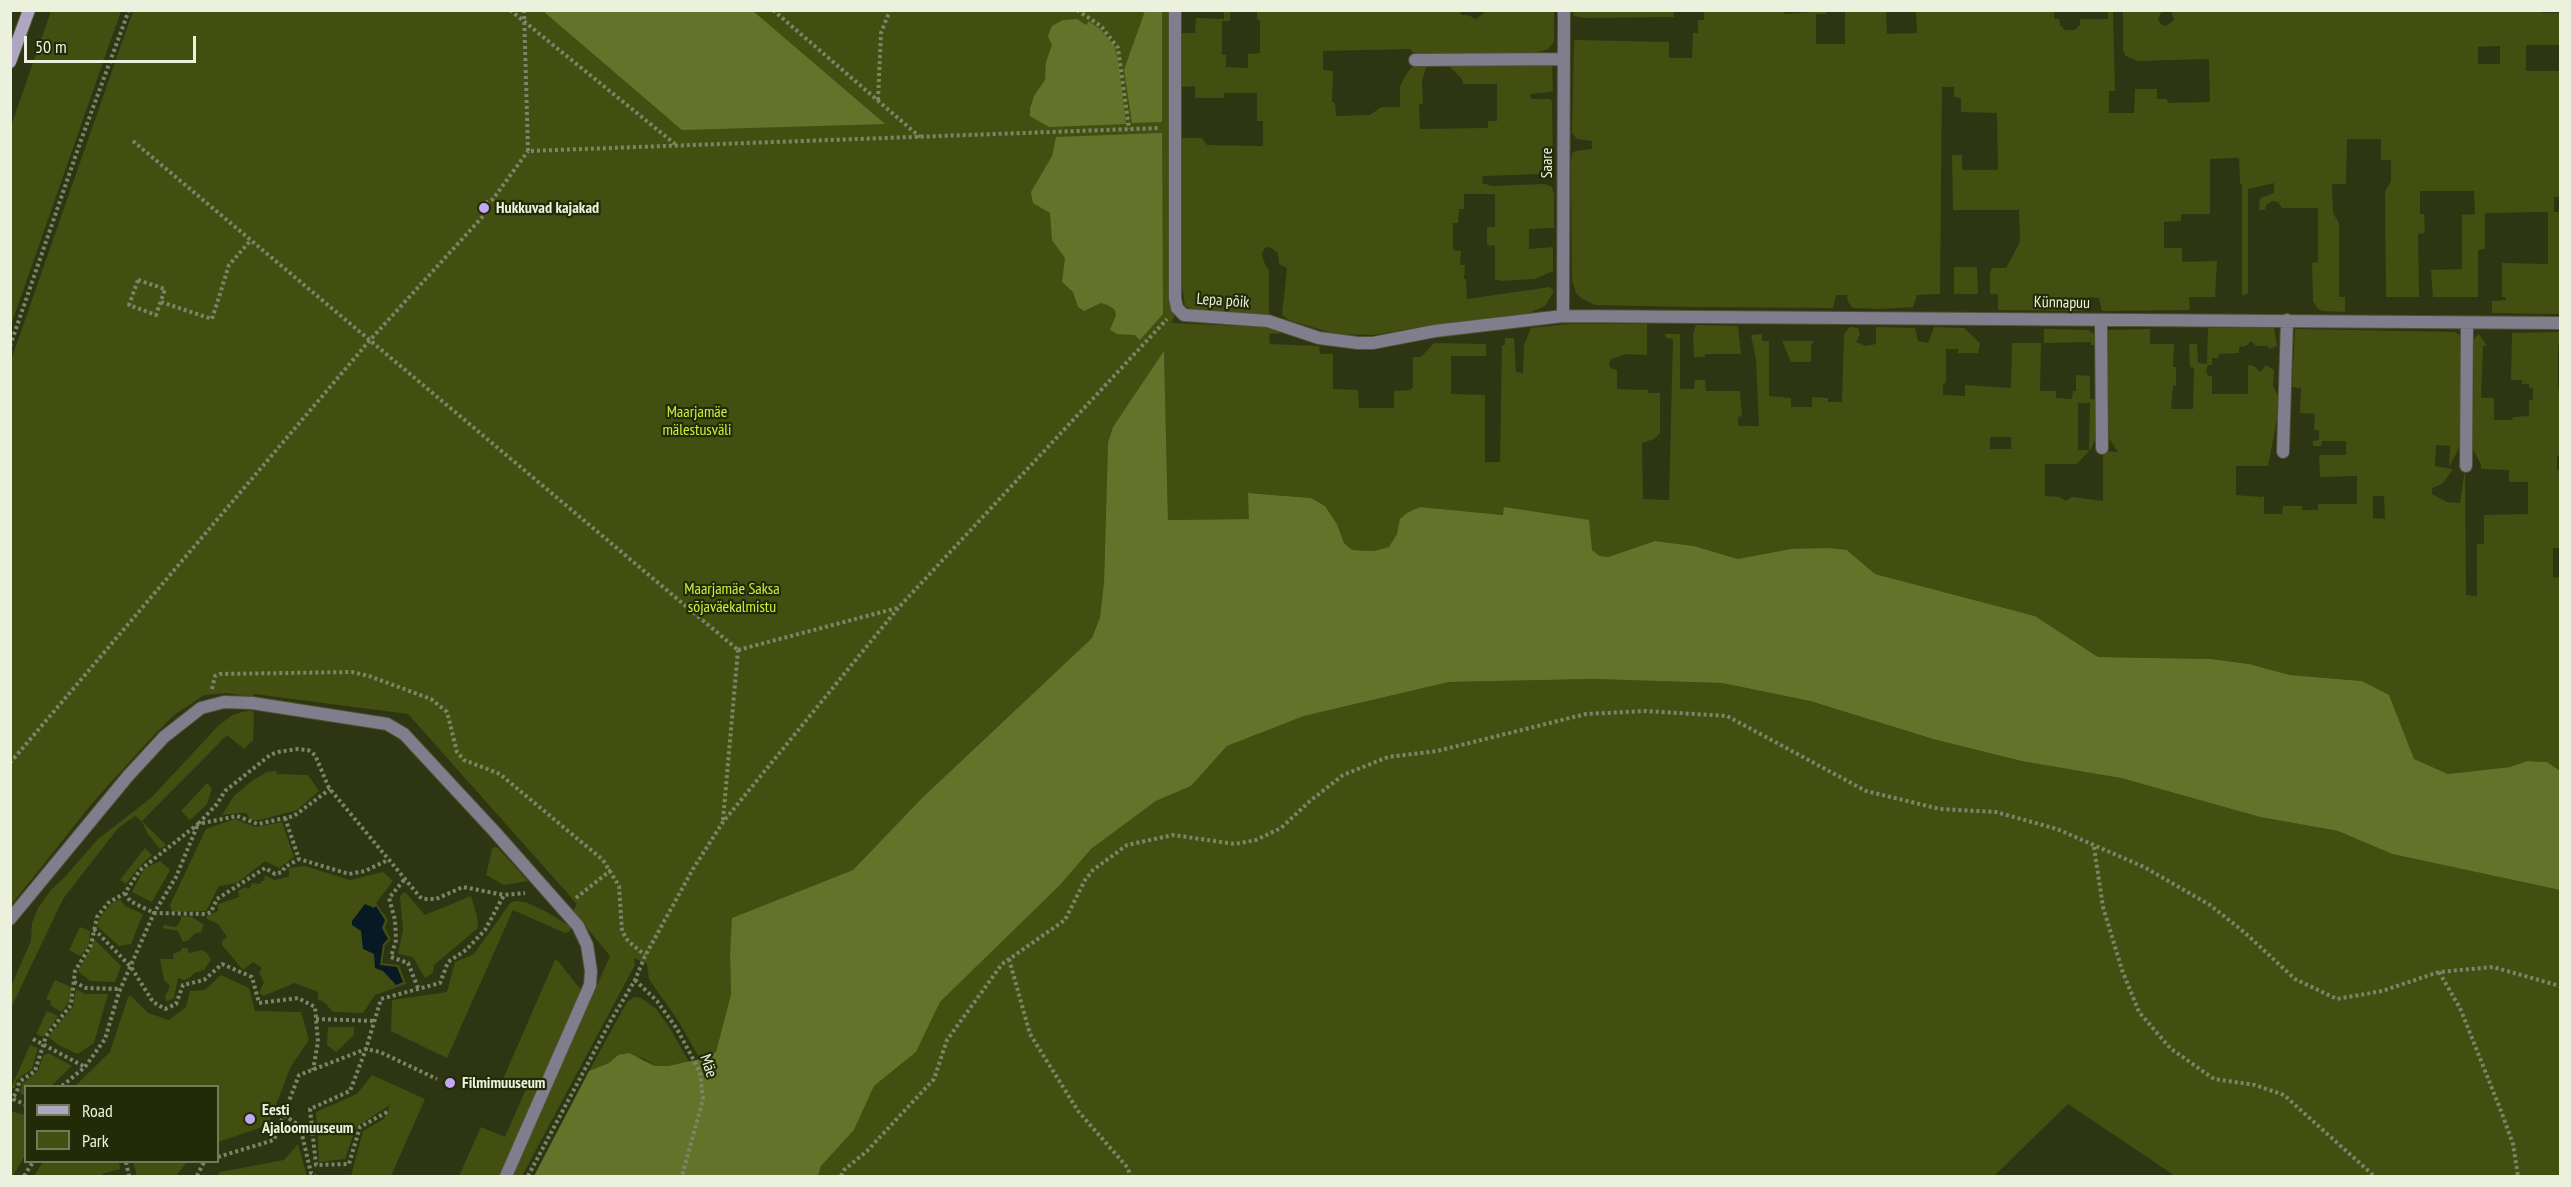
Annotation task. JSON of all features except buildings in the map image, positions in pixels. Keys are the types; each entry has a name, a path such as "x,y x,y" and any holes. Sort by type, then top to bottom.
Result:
{"main road":[{"path":"10,62 29,10"}],"street":[{"name":"Lepa põik","path":"1175,10 1177,308 1180,312 1190,316 1268,321 1319,338 1358,343 1563,316"},
{"name":"Saare","path":"1563,316 1564,10"},
{"path":"1415,60 1564,59"},
{"name":"Künnapuu","path":"1563,316 2560,323"},
{"path":"2101,320 2102,448"},
{"path":"2283,452 2287,320"},
{"path":"2466,466 2467,323"},
{"path":"10,919 95,814 164,737 201,708 224,702 252,703 375,720 398,729 563,908 578,926 587,945 591,971 590,985 506,1176"}],"path":[{"path":"10,346 129,10"},
{"path":"510,10 676,145"},
{"path":"10,764 370,340 485,214 484,204 493,199 528,152 524,10"},
{"path":"773,10 920,137"},
{"path":"878,101 880,40 890,10"},
{"path":"1077,10 1101,26 1118,48 1129,129"},
{"path":"528,152 1175,128"},
{"path":"133,141 738,650"},
{"path":"161,302 212,319 229,265 251,240"},
{"path":"138,280 165,289 161,302 156,315 129,305 138,280"},
{"path":"528,1176 610,1022 635,980 645,956 693,869 723,822 898,607 1177,308"},
{"path":"738,650 898,607"},
{"path":"723,822 738,650"},
{"path":"841,1176 844,1170 867,1151 934,1079 947,1040 1002,964 1058,927 1065,920 1085,880 1093,870 1127,845 1173,835 1235,844 1256,840 1281,828 1343,775 1388,757 1447,749 1587,714 1645,711 1727,716 1866,791 1940,809 1996,812 2057,829 2144,867 2210,905 2244,932 2295,979 2337,999 2382,991 2439,972 2493,967 2560,986"},
{"path":"11,1099 19,1082 35,1071 46,1036 70,1005 75,971 90,945 97,917 108,903 125,893 140,870 198,824 217,804 225,791 270,755 297,749 308,750 315,755 330,789 404,880 424,899 436,899 463,887 504,895 550,894"},
{"path":"198,824 237,816 258,824 294,816 330,789"},
{"path":"285,818 300,859"},
{"path":"63,1085 85,1067 105,1039 121,989 154,913 176,877 198,824"},
{"path":"2094,847 2103,907 2122,970 2139,1012 2170,1048 2214,1079 2255,1085 2284,1095 2374,1176"},
{"path":"125,893 130,901 154,913 206,914 211,912 217,899 265,868 275,874 282,872 285,867 300,859 349,874 365,871 388,860"},
{"path":"563,908 611,870"},
{"path":"404,880 389,898 395,920 396,940 391,957 408,963 418,988"},
{"path":"387,1112 360,1127 349,1164 316,1165 310,1109 350,1091 381,999 440,982 448,962 466,950 485,930 504,895"},
{"path":"93,928 131,967 153,1002 165,1009 176,1004 183,985 204,980 222,964 252,977 259,1003 298,998 315,1007 318,1042 313,1070"},
{"path":"1009,960 1030,1034 1078,1111 1127,1167 1131,1176"},
{"path":"2439,972 2460,1008 2501,1111 2513,1144 2518,1176"},
{"name":"Mäe","path":"635,980 657,1001 677,1029 700,1072 703,1099 682,1176"},
{"path":"74,982 86,988 121,989"},
{"path":"316,1019 375,1021"},
{"path":"33,1039 85,1067"},
{"path":"219,1157 274,1140 300,1075 366,1049 380,1052 437,1079"},
{"path":"284,1116 300,1126 311,1173 315,1176"},
{"path":"24,1176 32,1163"}],"green space":[{"path":"1461,10 1461,15 1468,15 1476,19 1486,11 1554,11 1554,42 1548,49 1536,53 1426,54 1412,52 1411,49 1323,51 1323,70 1333,71 1332,102 1335,103 1336,116 1370,115 1381,107 1400,107 1400,86 1407,73 1412,67 1426,67 1422,81 1423,104 1419,104 1420,129 1488,128 1488,121 1497,121 1497,84 1463,84 1462,79 1450,67 1451,64 1552,66 1553,90 1530,94 1531,99 1551,99 1552,102 1553,171 1543,174 1483,176 1482,183 1492,186 1545,184 1552,187 1554,228 1529,229 1529,249 1553,247 1553,271 1535,279 1501,281 1495,279 1495,246 1487,245 1487,227 1495,227 1495,194 1464,194 1464,209 1459,209 1458,223 1453,223 1453,250 1461,251 1460,265 1465,265 1464,279 1466,279 1467,299 1550,287 1554,291 1545,306 1529,313 1438,324 1373,335 1335,334 1289,320 1282,315 1287,268 1279,264 1278,253 1270,247 1265,248 1262,253 1269,271 1269,314 1194,310 1185,306 1181,280 1182,138 1202,138 1207,145 1263,146 1263,121 1257,121 1257,93 1224,93 1224,98 1195,98 1195,86 1182,87 1182,33 1195,33 1196,18 1224,19 1224,11 1230,11 1230,21 1222,21 1222,55 1226,55 1226,67 1248,68 1248,54 1260,53 1260,21 1257,20 1257,11"},
{"path":"2171,10 2542,10 2542,13 2560,13 2560,45 2526,45 2526,71 2560,71 2560,197 2554,197 2554,212 2560,212 2560,314 2492,313 2492,301 2506,300 2506,297 2502,297 2502,263 2548,264 2548,212 2485,213 2485,249 2478,250 2478,297 2433,297 2431,270 2462,269 2462,215 2475,214 2474,191 2420,191 2420,214 2424,214 2425,233 2418,234 2419,297 2386,297 2385,192 2391,181 2391,160 2381,160 2381,139 2347,139 2346,184 2332,184 2333,213 2339,223 2339,297 2345,297 2345,312 2323,311 2318,309 2313,301 2312,263 2318,262 2318,208 2282,208 2278,202 2273,201 2266,205 2265,210 2259,210 2260,198 2274,193 2274,183 2248,189 2248,293 2242,296 2242,184 2240,184 2239,158 2210,159 2210,214 2181,214 2181,221 2164,222 2164,248 2182,248 2182,262 2217,261 2215,297 2189,297 2190,309 2187,310 2102,311 2099,298 2089,297 2089,304 2083,311 1998,310 1998,294 1990,294 1990,273 1992,268 2006,268 2020,242 2019,210 1953,210 1952,155 1962,155 1962,170 1998,170 1997,113 1961,112 1961,98 1954,97 1954,87 1942,87 1940,294 1917,295 1913,307 1880,309 1853,308 1848,302 1847,295 1836,295 1833,308 1691,307 1595,305 1576,293 1572,280 1571,163 1572,154 1575,151 1592,149 1592,141 1577,139 1572,133 1574,40 1669,42 1669,58 1692,58 1693,33 1698,33 1698,20 1704,20 1704,12 1708,11 1783,11 1784,14 1826,11 1826,14 1816,14 1816,44 1845,44 1845,11 1886,11 1887,34 1917,33 1916,11 2054,11 2054,19 2059,19 2060,25 2065,30 2075,30 2080,25 2080,19 2108,19 2108,11 2113,11 2115,91 2109,91 2109,113 2134,113 2135,89 2157,89 2157,99 2167,99 2168,103 2210,102 2209,59 2137,61 2126,56 2123,51 2123,11 2162,11 2158,19 2166,26 2174,20","holes":["2500,46 2500,64 2478,64 2478,47"]},
{"path":"51,11 121,11 11,325 11,126"},
{"name":"Maarjamäe mälestusväli","path":"133,11 1175,11 1177,308 1172,323 1265,327 1283,333 1269,334 1270,344 1319,346 1320,354 1333,354 1333,389 1358,390 1359,408 1394,408 1394,391 1410,390 1413,387 1413,357 1421,357 1434,343 1486,344 1486,356 1451,356 1451,394 1485,395 1485,462 1500,462 1502,345 1505,345 1505,338 1514,338 1516,372 1523,373 1524,345 1531,328 1570,324 1647,324 1647,355 1626,354 1611,359 1609,363 1610,368 1617,370 1617,389 1648,390 1648,393 1660,393 1660,433 1654,439 1642,443 1643,499 1669,500 1673,339 1666,338 1665,334 1680,334 1680,389 1694,389 1695,380 1705,380 1706,391 1740,391 1742,416 1738,417 1738,426 1759,426 1756,359 1751,335 1762,334 1762,341 1769,341 1769,396 1791,398 1791,407 1812,407 1812,397 1828,398 1828,402 1842,402 1844,334 1850,327 1858,328 1860,334 1856,342 1866,346 1876,344 1876,327 1915,328 1918,341 1928,343 1934,327 1964,328 1980,343 1978,353 1958,353 1958,349 1946,349 1946,383 1943,384 1943,395 1965,396 1965,385 2011,388 2012,343 2041,343 2040,391 2056,391 2056,398 2072,399 2073,391 2076,391 2076,375 2090,376 2090,399 2097,400 2097,436 2090,450 2077,464 2045,464 2045,496 2060,497 2066,501 2072,497 2103,501 2103,451 2118,452 2109,438 2107,333 2109,330 2150,329 2150,344 2174,344 2173,367 2176,367 2176,386 2173,386 2171,409 2193,409 2194,368 2190,367 2189,344 2197,344 2198,363 2207,364 2208,328 2274,328 2277,346 2269,349 2268,346 2256,346 2251,341 2246,346 2239,347 2239,353 2219,354 2218,358 2212,358 2212,365 2208,365 2206,371 2208,376 2212,376 2212,394 2248,394 2248,365 2254,366 2260,372 2266,365 2274,370 2273,386 2278,396 2277,419 2268,466 2236,466 2236,495 2262,497 2264,495 2264,514 2282,514 2283,506 2302,506 2302,510 2318,510 2318,504 2357,504 2357,476 2320,477 2319,455 2346,455 2346,441 2322,441 2321,446 2313,446 2313,441 2319,440 2319,430 2314,430 2315,414 2300,413 2301,388 2292,387 2295,329 2455,332 2461,336 2462,344 2460,446 2449,467 2450,446 2436,445 2435,466 2453,469 2442,484 2432,488 2432,494 2447,502 2460,503 2465,469 2466,595 2477,596 2477,544 2484,544 2484,515 2528,514 2528,482 2509,482 2509,470 2481,469 2481,464 2473,450 2474,339 2479,334 2487,346 2483,346 2481,398 2494,398 2494,420 2512,420 2513,417 2529,416 2529,400 2533,400 2533,388 2529,388 2529,384 2522,384 2522,380 2511,380 2512,333 2560,332 2558,389 2560,390 2560,456 2557,456 2557,470 2560,471 2560,548 2553,548 2553,577 2560,578 2560,771 2547,762 2527,761 2510,767 2448,774 2414,759 2389,696 2362,681 2290,675 2249,664 2211,659 2098,657 2035,616 1875,574 1847,550 1738,559 1694,546 1655,541 1608,557 1600,556 1504,508 1504,515 1420,507 1401,519 1390,547 1374,551 1352,550 1344,543 1337,524 1325,506 1311,498 1249,493 1249,519 1168,520 1164,353 1108,443 1104,582 1100,617 1092,638 922,798 853,870 733,918 730,955 731,994 716,1052 700,1059 679,1022 649,979 647,964 634,958 635,965 522,1176 512,1176 610,956 573,911 577,904 408,714 254,694 253,697 227,693 204,695 174,715 152,737 94,801 11,905 11,360","holes":["2078,403 2090,403 2089,450 2078,450","1990,437 2011,437 2011,449 1990,449","2373,496 2384,496 2385,519 2373,518"]},
{"path":"543,11 753,11 885,124 682,130"},
{"path":"1145,11 1162,11 1162,122 1132,123 1124,70"},
{"path":"1572,11 1674,11 1674,17 1585,18 1574,16"},
{"path":"1077,19 1086,25 1089,21 1101,30 1114,45 1126,124 1049,127 1030,116 1034,96 1045,80 1046,62 1052,45 1048,36 1052,26 1063,20"},
{"path":"1162,133 1163,314 1140,340 1135,335 1117,334 1110,330 1116,315 1115,310 1108,305 1101,303 1084,311 1078,307 1073,292 1062,282 1065,258 1052,240 1050,213 1033,203 1031,192 1052,156 1056,137"},
{"path":"1954,267 1977,267 1978,294 1954,294"},
{"path":"1696,325 1738,326 1741,354 1705,354 1705,357 1694,357 1693,334"},
{"path":"2044,329 2088,330 2094,334 2096,345 2091,345 2091,342 2044,343"},
{"path":"1782,341 1814,341 1811,346 1811,362 1791,362"},
{"path":"1164,351 1168,520 1249,519 1248,493 1311,498 1325,506 1337,524 1344,543 1352,550 1374,551 1389,547 1397,534 1400,519 1420,507 1503,515 1504,507 1589,520 1592,550 1600,556 1608,557 1655,541 1694,546 1738,559 1791,549 1847,550 1875,574 2035,616 2098,657 2211,659 2249,664 2290,675 2362,681 2389,695 2414,759 2448,774 2510,767 2527,761 2547,762 2560,771 2560,890 2392,854 2338,831 2260,817 2121,778 2022,761 1933,739 1810,701 1722,683 1593,679 1449,682 1304,716 1227,746 1191,786 1156,801 1091,849 1060,885 940,1002 916,1052 874,1086 854,1130 821,1166 818,1176 534,1176 589,1071 609,1063 618,1055 629,1053 655,1066 668,1066 700,1059 716,1052 731,994 732,918 853,870 922,798 1092,638 1100,617 1104,582 1108,443 1113,427"},
{"path":"1593,679 1722,683 1810,701 1933,739 2121,778 2260,817 2338,831 2392,854 2560,890 2560,1176 2175,1176 2068,1104 1994,1176 818,1176 821,1166 854,1130 874,1086 916,1052 940,1002 1060,885 1091,849 1156,801 1191,786 1227,746 1304,716 1449,682"},
{"path":"252,710 254,715 253,740 244,749 227,735 142,821 166,845 160,849 142,822 135,816 118,828 63,899 11,1008 11,986 31,941 32,923 38,908 51,890 98,839 151,798 219,725 234,714"},
{"path":"276,771 277,774 308,775 319,791 297,810 260,820 251,820 246,813 222,815 234,796 253,780 267,772"},
{"path":"207,783 212,788 207,804 190,820 181,811"},
{"path":"235,819 256,827 282,822 294,857 279,868 265,861 237,883 219,886 206,911 172,912 170,905 206,829"},
{"path":"495,847 528,881 504,885 486,875 492,849"},
{"path":"145,848 152,855 126,884 120,880"},
{"path":"160,861 170,870 152,902 132,892 144,869"},
{"path":"305,866 350,880 383,872 393,881 376,903 388,920 385,928 391,939 385,945 382,963 399,965 406,984 375,995 363,1013 333,1012 318,999 318,992 295,983 263,996 259,993 264,982 259,972 262,968 253,962 243,970 222,945 222,941 227,937 218,924 207,919 206,916 218,911 218,904 239,897 238,891 245,887 249,889 252,883 261,884 265,875 274,880 289,877 289,868"},
{"path":"405,892 425,915 471,896 477,917 478,928 434,965 433,973 425,978 413,957 398,954 403,930 400,896"},
{"path":"120,899 125,906 143,914 131,944 119,946 97,926 100,917 111,904"},
{"path":"511,902 528,903 545,911 571,927 569,932 565,933 513,910 447,1058 391,1031 392,1000 447,992 455,962 474,954"},
{"path":"181,916 192,917 204,925 201,932 183,942 178,931 163,928 164,925 176,927"},
{"path":"80,927 90,931 89,945 80,956 69,950"},
{"path":"93,938 121,966 115,982 90,981 78,971 92,946"},
{"path":"182,948 187,948 189,953 202,950 211,960 204,970 184,980 178,978 174,998 166,1002 165,996 170,986 164,980 160,959 173,959 173,954 181,951"},
{"path":"555,960 581,990 504,1168 500,1176 459,1176 481,1127 505,1137 526,1089 503,1079"},
{"path":"221,975 249,988 255,1011 301,1012 309,1040 291,1066 268,1125 219,1142 219,1085 76,1085 110,1052 128,997 131,996 148,1013 169,1020 186,1007 190,991 205,990"},
{"path":"55,980 71,987 71,1000 61,1012 50,1005 51,1001 46,999"},
{"path":"76,989 85,994 108,994 94,1043 78,1054 60,1046 48,1037 73,1007"},
{"path":"634,997 641,998 656,1009 670,1028 689,1062 655,1066 643,1058 618,1055 609,1063 589,1071 627,1002"},
{"path":"47,1011 58,1016 43,1037 36,1034"},
{"path":"328,1027 354,1027 354,1035 336,1052 327,1045"},
{"path":"30,1045 38,1048 32,1069 16,1080 15,1088 11,1088"},
{"path":"48,1053 72,1066 52,1085 24,1085 24,1095 20,1093 22,1084 38,1071 43,1056"},
{"path":"372,1075 425,1099 391,1176 351,1176 363,1131 384,1119 390,1105 356,1127 345,1159 319,1162 316,1112 357,1094"},
{"path":"11,1113 24,1115 24,1157 13,1176 11,1176"},
{"path":"298,1144 307,1176 218,1176 220,1172 284,1160"},
{"path":"42,1163 119,1163 120,1169 102,1174 102,1176 34,1176"},
{"path":"133,1163 186,1163 176,1176 137,1176"}],"water":[{"path":"365,904 374,908 376,906 385,920 382,928 388,939 383,944 380,965 397,967 403,982 396,985 383,971 375,968 374,954 363,949 361,931 352,925 352,921"}],"place":[{"name":"Hukkuvad kajakad","path":"484,208"},
{"name":"Filmimuuseum","path":"450,1083"},
{"name":"Eesti Ajaloomuuseum","path":"250,1119"}],"park label":[{"name":"Maarjamäe Saksa sõjaväekalmistu","path":"732,598"}]}
